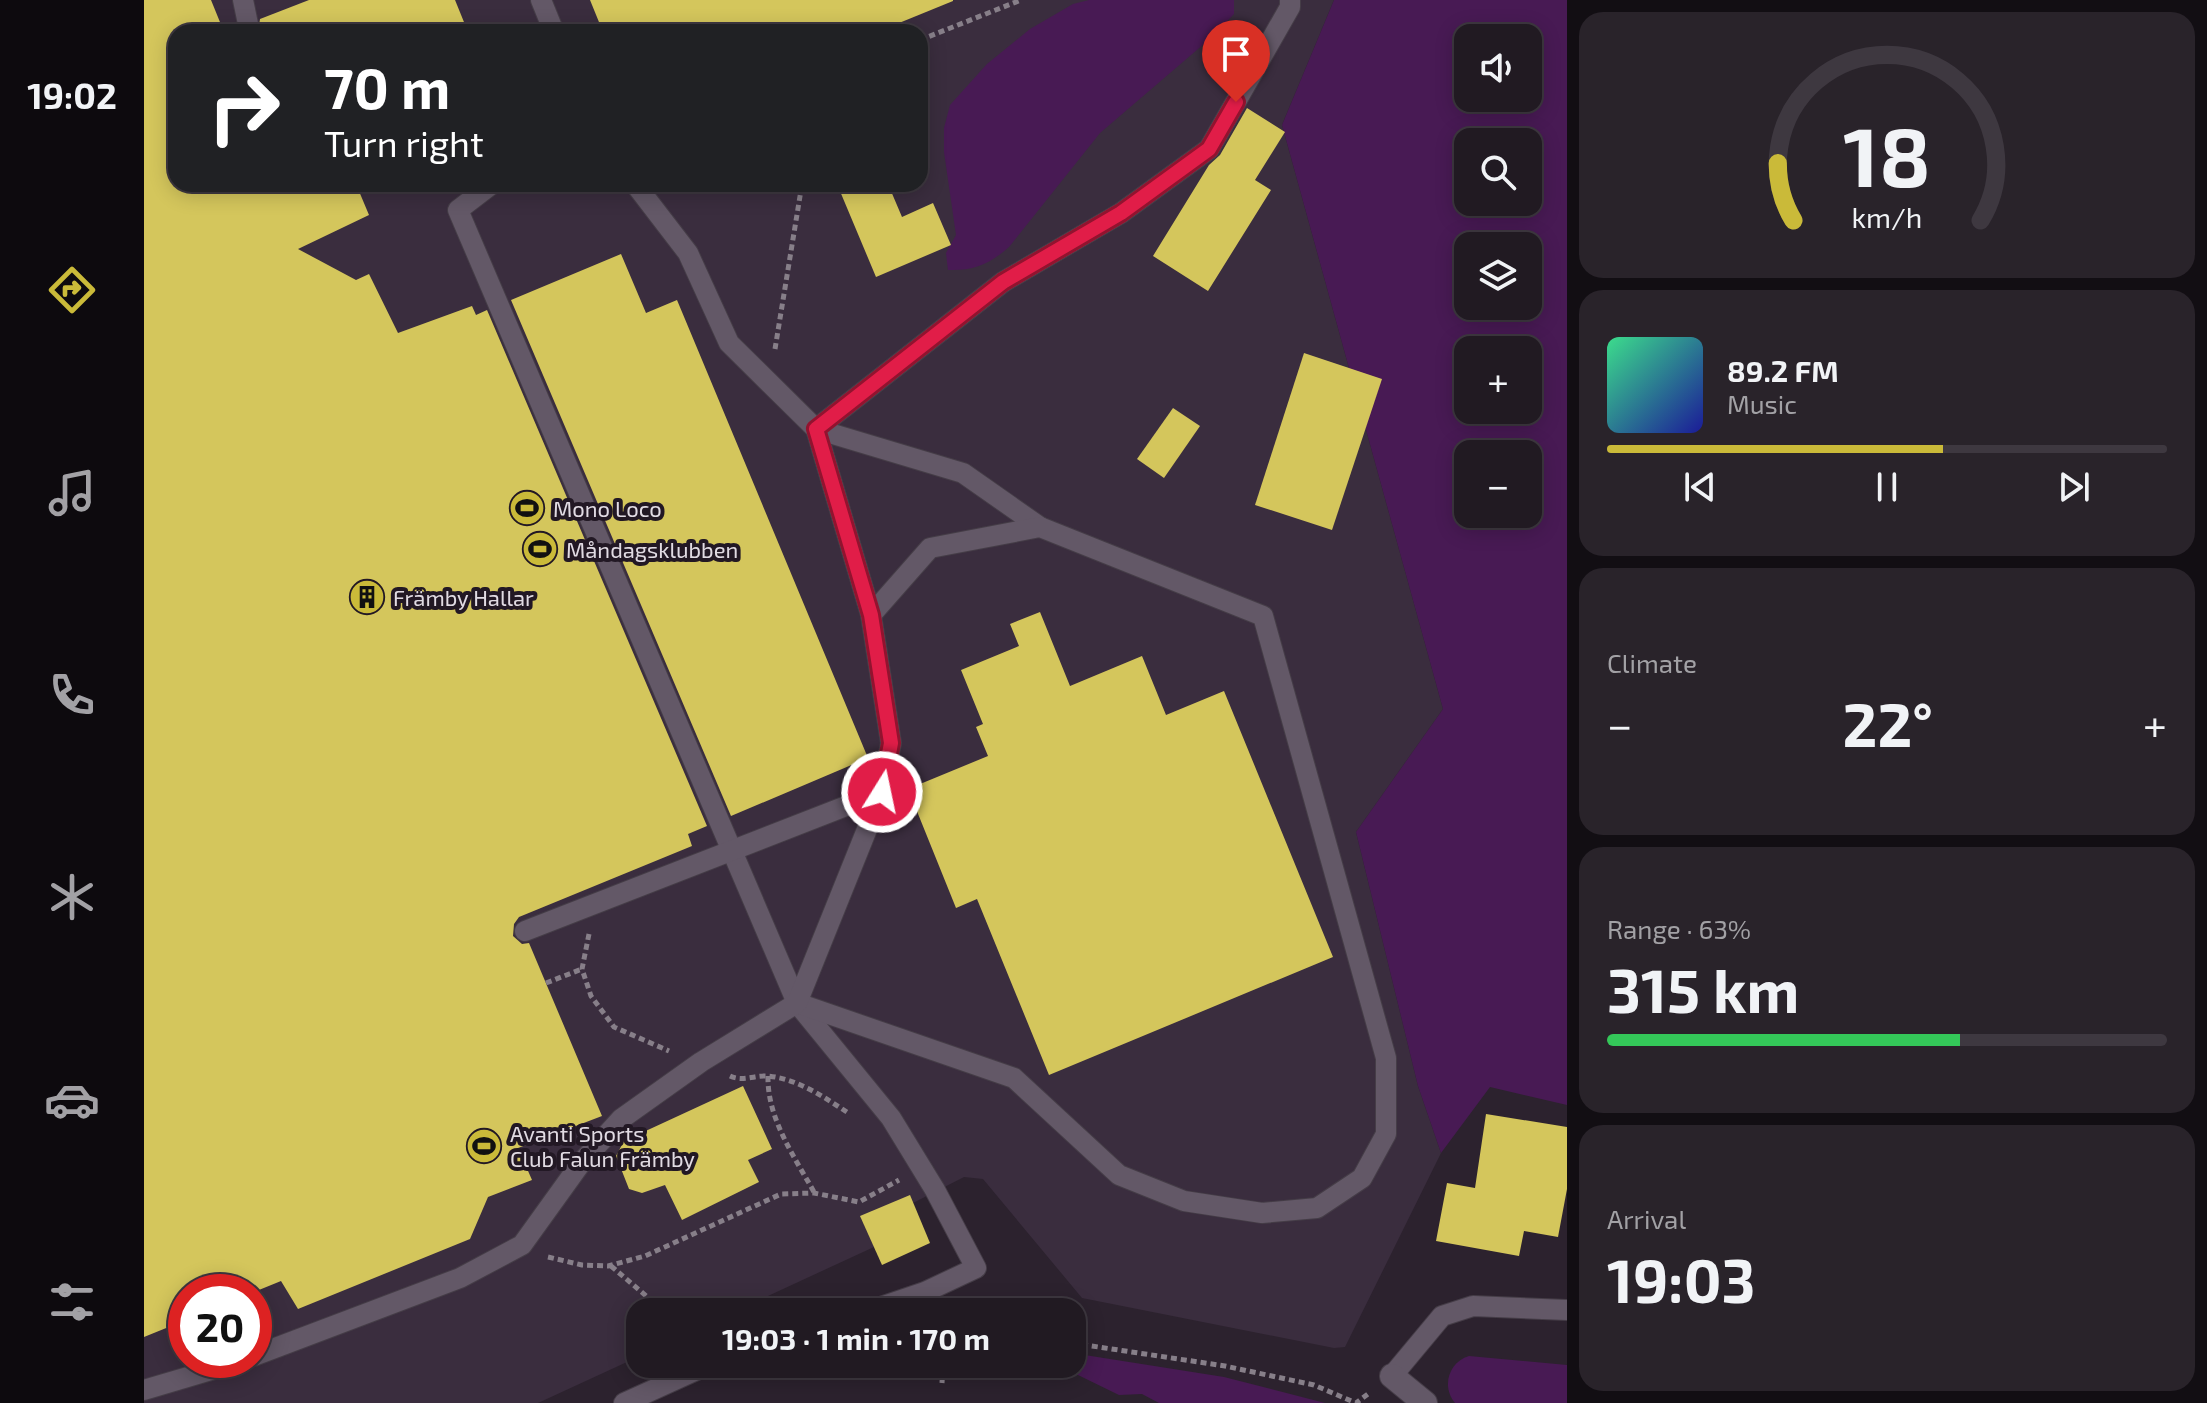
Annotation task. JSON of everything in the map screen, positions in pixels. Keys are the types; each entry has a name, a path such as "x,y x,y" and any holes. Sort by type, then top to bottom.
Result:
{"street":[{"path":"1392,1376 1425,1403"}],"lane":[{"path":"243,0 248,24"},
{"path":"541,0 551,24"},
{"path":"816,429 1003,282 1121,213 1209,149 1290,7 1290,0"},
{"path":"482,192 458,210 797,1003 891,1118 935,1190 976,1268 907,1298"},
{"path":"641,192 688,253 729,343 816,429 963,473 1040,527 1263,616 1386,1058 1386,1134 1362,1178 1317,1208 1262,1213 1184,1201 1119,1175 1014,1078 797,1003"},
{"path":"272,1349 460,1278 522,1245 581,1163 621,1119 701,1062 797,1003 882,792 891,743 871,615 816,429"},
{"path":"871,615 930,548 1040,527"},
{"path":"525,931 882,792"},
{"path":"1392,1376 1442,1316 1473,1306 1567,1310"},
{"path":"144,1390 184,1378"},
{"path":"624,1403 679,1378"}],"path":[{"path":"928,37 1021,0"},
{"path":"546,983 582,969"},
{"path":"768,1076 768,1097 778,1123 814,1193"},
{"path":"522,1245 535,1253 582,1265 611,1265 645,1256 781,1194 814,1193 859,1202 904,1177"},
{"path":"611,1265 649,1298"},
{"path":"1086,1345 1225,1366 1314,1385 1356,1403 1392,1376"},
{"path":"942,1378 942,1383"}],"shaded area":[{"path":"144,0 1334,0 1282,125 1443,709 1356,832 1418,1086 1441,1153 1345,1347 1334,1348 1082,1298 983,1179 964,1177 913,1203 874,1247 763,1298 626,1298 626,1362 538,1403 144,1403"},
{"path":"1089,0 1234,0 1234,14 1212,37 1100,133 1009,247 981,265 948,270 946,253 956,235 944,152 944,128 950,105 987,64 1030,29 1073,4"},
{"path":"1334,0 1567,0 1567,1105 1490,1087 1441,1153 1418,1086 1356,832 1443,709 1282,125"},
{"path":"1086,1355 1224,1377 1325,1403 1159,1403 1142,1394 1119,1395 1084,1378"},
{"path":"1469,1356 1567,1365 1567,1403 1455,1403 1448,1389 1449,1375 1456,1363"}],"building":[{"name":"Främby Hallar","path":"144,0 211,0 221,24 168,24 168,192 359,192 369,215 298,249 356,280 369,274 398,333 472,306 476,315 487,310 707,826 688,834 692,846 519,917 514,924 513,936 522,944 529,943 602,1116 518,1148 532,1180 488,1197 470,1239 298,1309 281,1281 272,1285 272,1274 168,1274 168,1327 144,1337"},
{"path":"309,0 455,0 465,24 259,24 260,19"},
{"path":"590,0 953,0 897,24 600,24"},
{"path":"1247,108 1285,132 1255,180 1271,190 1208,291 1153,256 1209,165 1220,155"},
{"path":"840,192 891,192 902,217 933,203 951,245 876,277"},
{"path":"621,254 646,313 677,300 868,758 731,816 511,300"},
{"path":"1304,353 1382,379 1332,530 1255,505"},
{"path":"1173,408 1200,426 1164,478 1137,459"},
{"path":"1040,612 1070,686 1142,656 1166,715 1224,691 1333,957 1049,1075 977,899 956,908 908,789 988,756 976,727 983,724 961,670 1019,646 1010,624"},
{"path":"743,1086 772,1149 748,1160 759,1182 682,1220 665,1185 642,1193 629,1189 616,1156 624,1141"},
{"path":"1486,1114 1567,1127 1567,1189 1558,1237 1524,1231 1519,1256 1436,1241 1447,1183 1475,1188"},
{"path":"910,1195 930,1243 882,1265 860,1216"}],"place":[{"name":"Mono Loco","path":"527,508"},
{"name":"Måndagsklubben","path":"540,549"},
{"name":"Främby Hallar","path":"367,597"},
{"name":"Avanti Sports Club Falun Främby","path":"484,1146"}],"route":[{"path":"882,792 891,743 871,615 816,429 1003,282 1121,213 1209,149 1236,102"}]}
